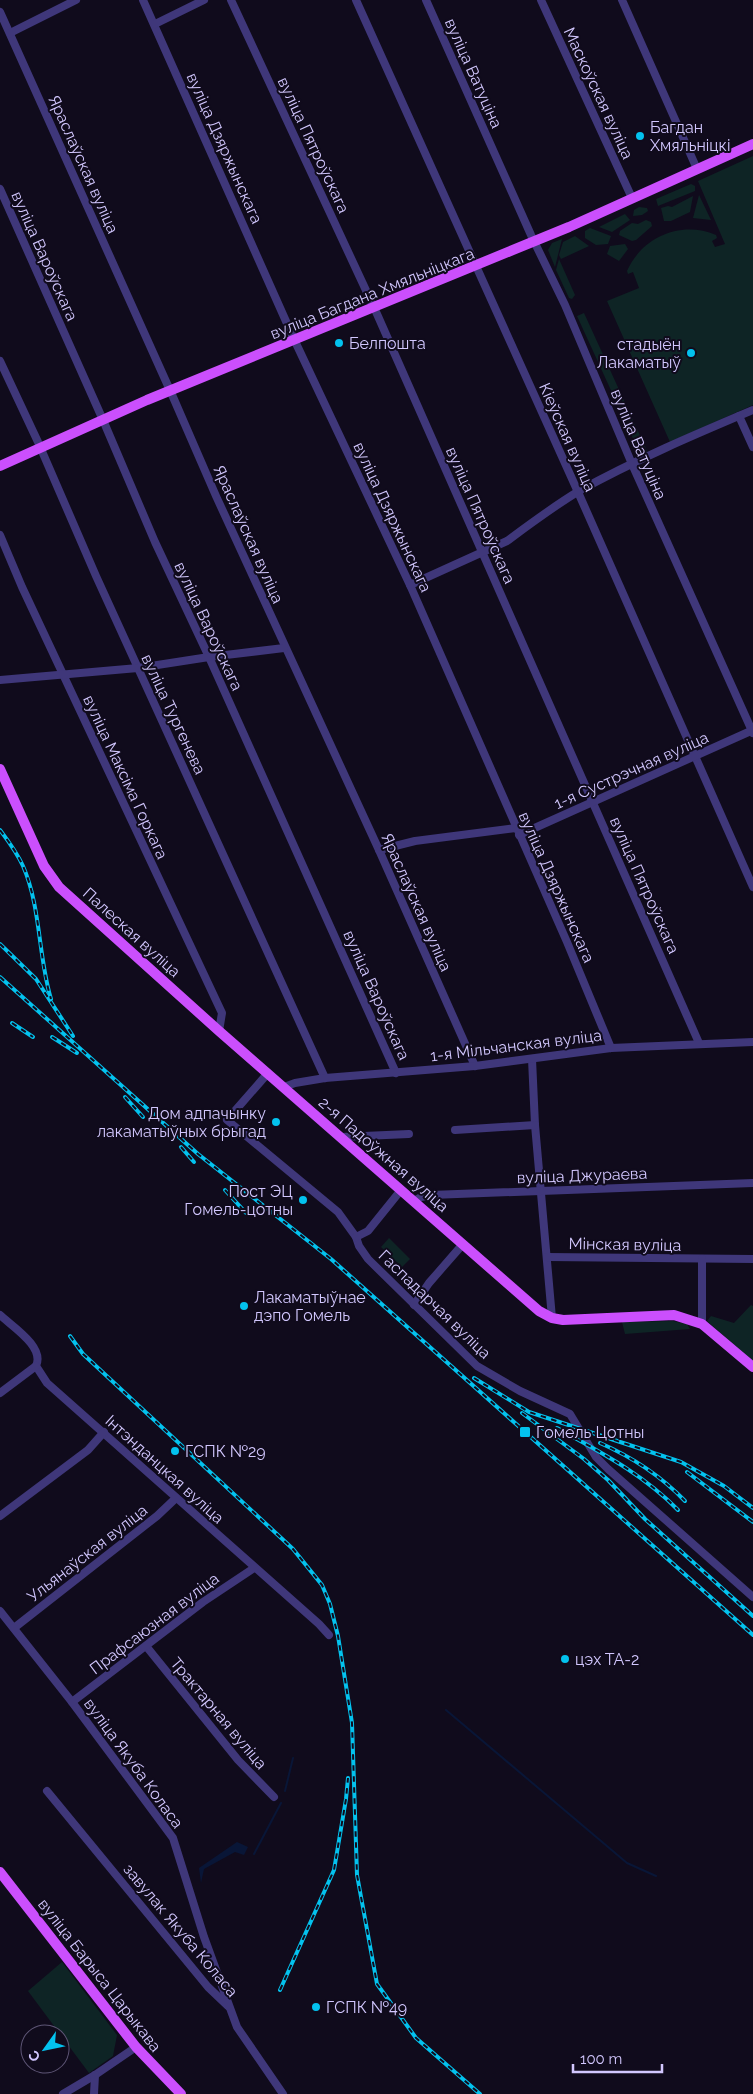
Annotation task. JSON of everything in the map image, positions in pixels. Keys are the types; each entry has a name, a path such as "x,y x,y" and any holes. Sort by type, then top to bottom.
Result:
{"main road":[{"name":"вуліца Багдана Хмяльніцкага","path":"0,466 170,391 535,242 753,144"},
{"name":"Палеская вуліца","path":"0,769 44,866 53,880 219,1031 284,1087"},
{"name":"2-я Падоўжная вуліца","path":"284,1087 539,1311 552,1318 576,1320 674,1315 702,1324"},
{"path":"702,1324 753,1367"},
{"name":"вуліца Барыса Царыкава","path":"0,1872 136,2047 178,2093"}],"street":[{"name":"вуліца Дзяржынскага","path":"143,0 295,341 410,585 571,951 611,1048"},
{"path":"154,24 204,0"},
{"name":"вуліца Пятроўскага","path":"231,0 374,309 594,801 699,1043"},
{"name":"Кіеўская вуліца","path":"356,0 578,492 753,887"},
{"name":"вуліца Ватуціна","path":"426,0 565,306 632,464 753,731"},
{"name":"Маскоўская вуліца","path":"541,0 632,198"},
{"path":"622,0 697,169"},
{"path":"10,33 74,1"},
{"name":"Яраслаўская вуліца","path":"0,13 284,648 379,850 475,1066"},
{"name":"вуліца Вароўскага","path":"0,189 155,542 209,656 396,1073"},
{"name":"вуліца Тургенева","path":"0,361 324,1078"},
{"path":"410,585 482,554 507,541 517,532 578,492 632,464 753,410"},
{"path":"739,416 753,447"},
{"name":"вуліца Максіма Горкага","path":"0,535 63,676 222,1013 219,1031"},
{"path":"0,680 138,668 209,656 284,648"},
{"name":"1-я Сустрэчная вуліца","path":"379,850 415,841 518,831 594,801 753,731"},
{"name":"1-я Мільчанская вуліца","path":"284,1087 324,1078 475,1066 611,1048 753,1042"},
{"path":"532,1059 535,1125 552,1318"},
{"name":"Гаспадарчая вуліца","path":"268,1074 227,1120 338,1212 356,1237 359,1246 368,1259 477,1366 520,1391 570,1414 596,1457 753,1597"},
{"path":"455,1130 535,1125"},
{"path":"341,1137 409,1134"},
{"name":"вуліца Джураева","path":"414,1201 431,1195 753,1183"},
{"path":"356,1237 368,1231 401,1190"},
{"path":"414,1305 429,1283 463,1244"},
{"name":"Мінская вуліца","path":"547,1257 753,1259"},
{"name":"Мінская вуліца","path":"702,1259 702,1324"},
{"name":"Інтэнданцкая вуліца","path":"0,1315 37,1352 39,1360 36,1366 47,1383 319,1624 329,1635"},
{"path":"0,1393 36,1366"},
{"path":"0,1516 88,1450 104,1432"},
{"name":"Ульянаўская вуліца","path":"14,1628 157,1516 176,1498"},
{"name":"Прафсаюзная вуліца","path":"72,1702 203,1602 254,1568"},
{"name":"вуліца Якуба Коласа","path":"0,1611 72,1702 173,1838 204,1937 230,2007"},
{"name":"Трактарная вуліца","path":"146,1646 238,1760 274,1796"},
{"name":"завулак Якуба Коласа","path":"47,1790 208,1987 230,2007 237,2027 283,2094"},
{"path":"63,2094 136,2047"},
{"path":"94,2094 95,2075"}],"green space":[{"name":"стадыён Лакаматыў","path":"753,156 753,405 670,442 607,301 639,288 633,272 628,274 627,271 642,249 664,235 676,231 703,231 716,235 717,238 712,241 715,247 725,244 698,181"},
{"path":"691,184 695,186 695,191 658,206 656,199"},
{"path":"699,195 711,220 693,218"},
{"path":"693,196 690,212 671,221 664,221 661,208 672,207"},
{"path":"639,207 647,208 648,211 642,215 633,216 634,210"},
{"path":"625,214 630,220 612,232 599,227"},
{"path":"646,220 651,222 652,226 636,240 632,241 619,235 620,231 632,223 638,224"},
{"path":"590,228 611,236 608,244 596,245 585,238 585,231"},
{"path":"575,236 589,246 561,259 559,255 563,242"},
{"path":"562,239 555,267 548,250 552,243"},
{"path":"625,244 628,249 619,261 607,254 610,246"},
{"path":"559,259 575,295 572,299 569,298 556,270"},
{"path":"584,313 648,453 641,456 577,316"},
{"path":"389,1238 410,1259 402,1267 381,1247"},
{"path":"751,1305 753,1306 753,1361 707,1321 711,1316 734,1323"},
{"path":"673,1321 687,1324 690,1329 625,1334 622,1322"},
{"path":"62,1962 117,2035 113,2056 89,2073 70,2047 70,2024 53,2024 28,1991"}],"water":[{"path":"237,1842 248,1847 244,1855 235,1852 204,1869 201,1883 199,1868"}],"waterway":[{"path":"446,1710 627,1863 656,1876"},
{"path":"285,1791 293,1758"},
{"path":"254,1854 281,1803"}],"railway":[{"path":"0,830 18,857 29,882 51,999"},
{"path":"0,944 36,979 73,1036"},
{"path":"0,977 198,1154 331,1259 753,1635"},
{"path":"12,1023 33,1037"},
{"path":"52,1037 77,1053"},
{"path":"125,1097 143,1117"},
{"path":"181,1147 194,1162"},
{"path":"225,1190 246,1213"},
{"path":"70,1336 83,1354 293,1549 322,1585 330,1604 338,1636 352,1723 357,1875 377,1984 416,2038 480,2094"},
{"path":"474,1378 529,1412 681,1462 724,1486 753,1508"},
{"path":"522,1413 584,1459 608,1480 645,1519 753,1616"},
{"path":"557,1428 636,1475 665,1497 678,1510"},
{"path":"600,1443 646,1468 685,1501"},
{"path":"687,1472 753,1522"},
{"path":"280,1990 334,1870 348,1778"}],"place":[{"name":"Багдан Хмяльніцкі","path":"640,136"},
{"name":"Белпошта","path":"339,343"},
{"name":"стадыён Лакаматыў","path":"691,353"},
{"name":"Дом адпачынку лакаматыўных брыгад","path":"276,1122"},
{"name":"Пост ЭЦ Гомель-цотны","path":"303,1200"},
{"name":"Лакаматыўнае дэпо Гомель","path":"244,1306"},
{"name":"Гомель Цотны","path":"525,1432"},
{"name":"ГСПК №29","path":"175,1451"},
{"name":"цэх ТА-2","path":"565,1659"},
{"name":"ГСПК №49","path":"316,2007"}]}
